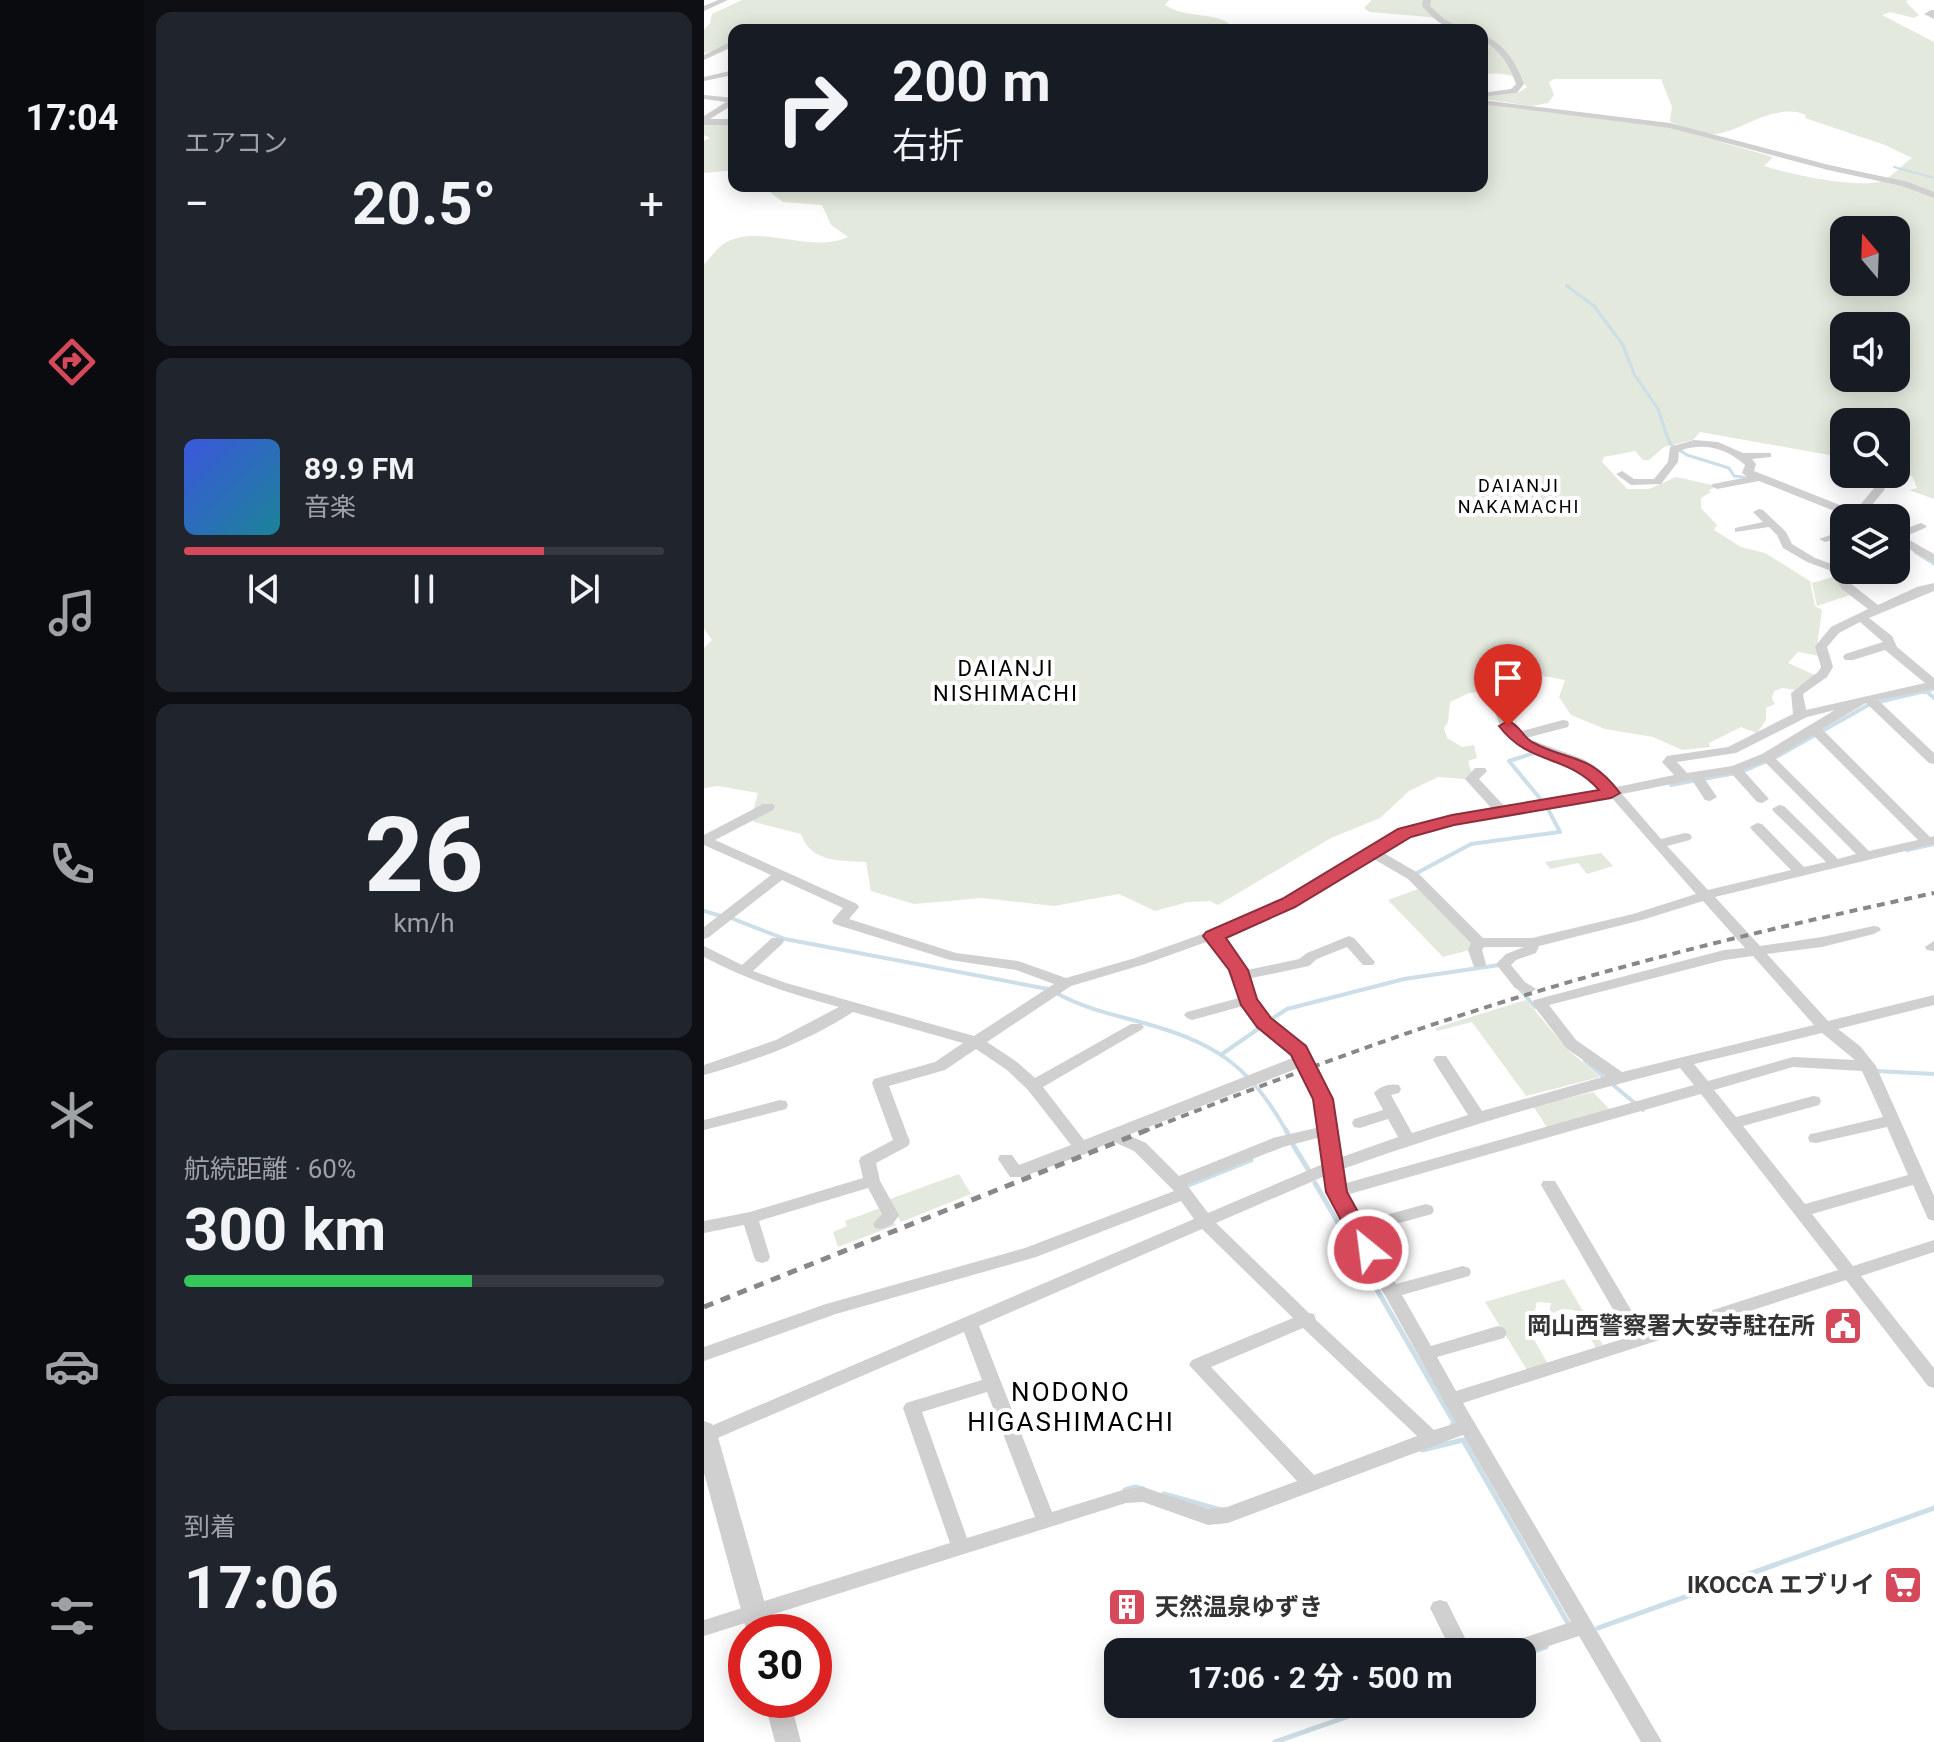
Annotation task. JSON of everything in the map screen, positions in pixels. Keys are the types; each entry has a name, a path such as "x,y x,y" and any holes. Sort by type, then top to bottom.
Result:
{"street":[{"path":"704,9 724,0"},
{"path":"1427,0 1426,6 1447,24"},
{"path":"1488,42 1513,64 1520,84 1514,91 1488,94"},
{"path":"704,58 728,46"},
{"path":"704,79 728,73"},
{"path":"704,97 728,99"},
{"path":"1488,103 1670,126 1785,157 1905,184 1934,195"},
{"path":"704,121 728,104"},
{"path":"704,121 728,122"},
{"path":"1622,474 1637,483 1661,480 1673,462 1675,449 1692,442 1708,442 1742,456 1751,464 1748,473 1759,480 1830,506"},
{"path":"1742,456 1767,455"},
{"path":"1717,486 1778,474"},
{"path":"1869,504 1879,489"},
{"path":"1759,512 1782,534 1787,546 1833,568 1846,586 1877,610"},
{"path":"1739,530 1769,524"},
{"path":"1910,531 1921,526"},
{"path":"1825,539 1830,537"},
{"path":"1910,545 1934,559"},
{"path":"1800,716 1797,693 1827,667 1821,647 1835,630 1934,587"},
{"path":"1861,617 1931,688"},
{"path":"1849,657 1890,644"},
{"path":"1710,797 1695,780 1669,762 1731,750 1821,707 1931,688"},
{"path":"881,1224 891,1215 872,1181 867,1161 902,1142 880,1083 940,1066 1066,983 1212,936 1289,903 1405,833 1433,824 1737,771 1769,759 1869,701"},
{"path":"1869,701 1934,760"},
{"path":"1498,703 1500,713 1516,737 1531,748 1591,770 1825,1028 1849,1042 1892,1120 1934,1215"},
{"path":"1516,737 1563,724"},
{"path":"1817,732 1931,841"},
{"path":"1769,759 1866,856"},
{"path":"1480,771 1472,779 1502,812"},
{"path":"1737,771 1762,799"},
{"path":"704,840 768,807"},
{"path":"1779,809 1835,863"},
{"path":"1757,827 1801,872"},
{"path":"1658,844 1685,837"},
{"path":"704,840 852,907 839,921 955,957 1018,966 1066,983"},
{"path":"1372,852 1413,876 1479,942 1532,943 1706,895 1931,841"},
{"path":"704,934 780,875"},
{"path":"1612,1080 1571,1044 1539,1003 1724,955 1822,942 1874,930"},
{"path":"1212,936 1221,943 1240,976 1248,1000 1264,1022 1299,1051 1323,1099 1336,1192 1576,1628 1652,1742"},
{"path":"743,972 777,941"},
{"path":"1240,976 1304,963 1312,956 1349,941 1368,962"},
{"path":"1479,942 1475,950 1479,964"},
{"path":"1529,989 1520,985 1503,964 1511,957 1531,950 1532,943"},
{"path":"704,951 743,972 781,986 976,1042 1012,1066 1034,1086 1082,1149"},
{"path":"1192,1015 1248,1000"},
{"path":"755,1614 705,1433 1331,1167 1407,1139 1477,1116 1612,1080 1934,1000"},
{"path":"704,1070 775,1048 829,1022 853,1005"},
{"path":"1034,1086 1136,1027"},
{"path":"1006,1159 1016,1173 1303,1060"},
{"path":"1441,1060 1477,1116"},
{"path":"1336,1192 1793,1062 1866,1068"},
{"path":"1685,1063 1934,1381"},
{"path":"1393,1089 1382,1093 1407,1139"},
{"path":"1732,1123 1813,1101"},
{"path":"704,1125 780,1105"},
{"path":"1360,1123 1393,1112"},
{"path":"1816,1138 1892,1120"},
{"path":"704,1354 832,1309 1030,1253 1279,1142 1329,1130"},
{"path":"1115,1136 1140,1147 1181,1188 1205,1222 1231,1250 1308,1319 1431,1438"},
{"path":"1801,1211 1918,1178"},
{"path":"704,1227 750,1218 872,1181"},
{"path":"1549,1185 1640,1340"},
{"path":"1356,1229 1426,1210"},
{"path":"750,1218 762,1257"},
{"path":"1451,1400 1934,1246"},
{"path":"1391,1292 1463,1272"},
{"path":"1308,1319 1198,1365 1311,1484"},
{"path":"969,1323 1046,1521"},
{"path":"1426,1354 1498,1333"},
{"path":"961,1548 912,1408 992,1384"},
{"path":"779,1614 961,1548 1143,1494 1208,1517 1228,1515 1467,1427"},
{"path":"1440,1608 1455,1638"},
{"path":"704,1628 728,1625"},
{"path":"1536,1642 1576,1628"},
{"path":"782,1718 788,1742"}],"shaded area":[{"path":"742,0 1169,0 1165,5 1174,10 1213,17 1229,24 728,24 728,47 704,53 704,30 712,14"},
{"path":"1372,0 1908,0 1906,2 1919,15 1914,18 1890,12 1882,15 1934,42 1934,499 1909,490 1917,488 1910,476 1910,408 1830,408 1830,455 1700,432 1693,440 1664,447 1649,460 1643,460 1635,451 1604,457 1602,462 1627,489 1649,489 1676,477 1712,485 1714,488 1709,490 1711,492 1701,498 1701,508 1717,525 1714,530 1741,547 1765,553 1810,581 1815,606 1822,610 1817,646 1820,656 1798,652 1788,663 1817,676 1796,690 1782,688 1774,691 1772,699 1775,704 1766,708 1766,720 1757,733 1741,727 1709,743 1710,747 1682,750 1653,737 1605,729 1571,715 1559,697 1565,680 1543,676 1534,662 1512,663 1510,668 1501,670 1506,678 1493,673 1488,675 1489,680 1504,683 1498,686 1499,690 1469,693 1450,702 1448,722 1444,728 1447,738 1462,747 1474,745 1477,758 1468,761 1472,774 1465,779 1438,777 1409,791 1380,818 1331,838 1218,905 1210,901 1188,902 1155,911 1119,894 1054,906 982,898 914,904 871,891 866,862 819,855 801,834 754,822 758,793 718,786 704,788 704,648 712,640 704,629 704,264 720,247 750,236 817,242 833,242 848,237 831,225 822,205 783,202 770,192 1488,192 1488,104 1669,127 1773,157 1764,166 1840,182 1882,181 1912,158 1794,112 1770,115 1724,133 1692,130 1670,122 1672,107 1661,79 1554,79 1549,82 1554,95 1548,103 1532,106 1488,100 1488,96 1518,93 1527,87 1512,76 1488,74 1488,24 1452,24 1429,17 1370,12 1364,8"},
{"path":"704,124 728,124 728,171 704,173 704,141 710,138 704,135"},
{"path":"1830,578 1830,584 1841,584 1853,594 1817,606 1812,583"},
{"path":"1601,853 1613,866 1587,874 1578,863 1550,869 1545,862"},
{"path":"1418,889 1472,943 1469,950 1443,957 1388,900"},
{"path":"1526,1000 1566,1048 1600,1077 1526,1096 1472,1022 1437,1031 1435,1028"},
{"path":"1593,1092 1612,1112 1548,1129 1533,1106"},
{"path":"959,1174 971,1194 901,1222 887,1200"},
{"path":"883,1207 896,1225 838,1247 833,1232 847,1226 845,1221"},
{"path":"1564,1279 1603,1345 1596,1348 1574,1310 1562,1309 1549,1315 1551,1303 1537,1302 1534,1315 1525,1317 1525,1324 1548,1364 1527,1370 1485,1302"}],"waterway":[{"path":"1894,167 1934,178"},
{"path":"1566,285 1570,288"},
{"path":"1567,286 1594,306 1623,345 1634,374 1658,409 1670,444 1687,455 1729,468 1734,476 1751,478"},
{"path":"1915,552 1934,564"},
{"path":"1671,785 1741,772 1776,757 1870,704 1934,689"},
{"path":"1926,691 1934,698"},
{"path":"1537,752 1509,761 1543,802"},
{"path":"1415,874 1471,844 1560,832 1547,807"},
{"path":"1907,850 1934,844"},
{"path":"704,911 721,916"},
{"path":"731,918 785,939 1048,989"},
{"path":"1270,1020 1287,1009 1404,979 1499,965"},
{"path":"1518,987 1535,1007"},
{"path":"1058,994 1088,1007 1189,1038 1209,1048 1227,1059 1258,1089 1287,1132"},
{"path":"1222,1054 1261,1027"},
{"path":"1585,1061 1605,1078"},
{"path":"1876,1071 1934,1074"},
{"path":"1612,1084 1643,1110"},
{"path":"1287,1132 1289,1136"},
{"path":"1292,1143 1309,1171"},
{"path":"1186,1186 1251,1160"},
{"path":"1315,1183 1455,1424 1452,1425"},
{"path":"1422,1450 1463,1440 1569,1625"},
{"path":"1125,1490 1135,1487 1143,1489"},
{"path":"1164,1494 1221,1510"},
{"path":"1598,1628 1934,1508"},
{"path":"1536,1650 1546,1647"},
{"path":"1275,1742 1343,1718"}],"railway":[{"path":"1142,1132 1368,1047 1559,985 1719,942 1934,893"},
{"path":"704,1307 1147,1130"}],"place":[{"name":"岡山西警察署大安寺駐在所","path":"1843,1326"},
{"name":"IKOCCA エブリイ","path":"1903,1585"},
{"name":"天然温泉ゆずき","path":"1127,1607"}],"district":[{"name":"DAIANJI NAKAMACHI","path":"1519,495"},
{"name":"DAIANJI NISHIMACHI","path":"1006,680"},
{"name":"NODONO HIGASHIMACHI","path":"1071,1407"}],"route":[{"path":"1368,1250 1336,1192 1323,1099 1299,1051 1264,1022 1248,1000 1239,970 1221,943 1212,936 1289,903 1405,833 1452,820 1611,793 1591,770 1531,748 1516,737 1508,726"}]}
